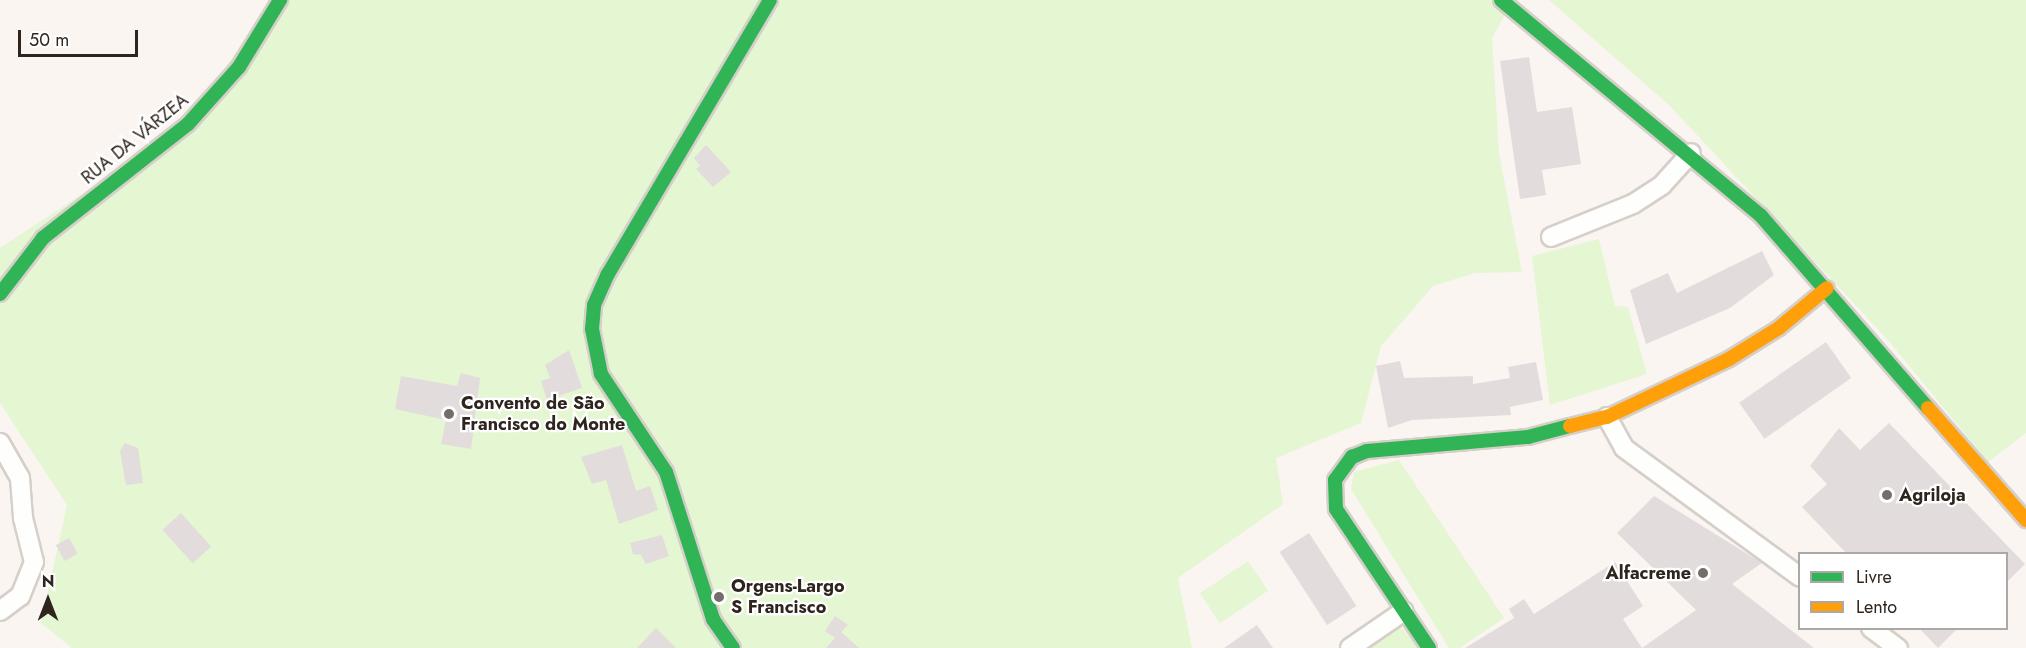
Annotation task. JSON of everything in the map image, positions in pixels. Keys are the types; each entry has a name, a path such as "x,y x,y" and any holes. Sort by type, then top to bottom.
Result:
{"street":[{"name":"RUA DA VÁRZEA","path":"0,294 43,238 188,124 239,67 280,0"},
{"path":"733,648 713,619 666,472 602,374 591,328 594,305 608,274 770,0"},
{"path":"1501,0 1691,153 1761,216 1827,288 2026,520"},
{"path":"1551,237 1633,204 1662,185 1691,153"},
{"path":"1429,648 1336,509 1335,480 1352,458 1367,451 1537,436 1607,417 1729,359 1779,328 1827,288"},
{"path":"1607,417 1624,448 1798,576"},
{"path":"0,442 20,478 23,518 34,562 20,596 0,611"},
{"path":"1350,648 1404,611"},
{"path":"1874,630 1898,648"}],"green space":[{"path":"271,0 1513,0 1492,38 1499,153 1522,272 1475,273 1433,286 1381,346 1361,423 1276,458 1283,504 1178,578 1192,648 72,648 41,623 67,505 0,403 0,248 188,124"},
{"path":"1549,0 2026,0 2026,433 1988,462 1888,340 1669,105"},
{"path":"1599,239 1615,306 1628,307 1647,374 1550,405 1532,256"},
{"path":"1399,460 1504,618 1460,648 1449,648 1351,489 1354,472"},
{"path":"1248,561 1268,591 1220,623 1200,593"},
{"path":"1402,628 1419,648 1364,648 1393,629"}],"building":[{"path":"1529,57 1537,112 1572,107 1581,164 1542,170 1546,195 1520,199 1500,61"},
{"path":"706,145 731,172 713,187 696,169 700,166 694,158"},
{"path":"1762,251 1774,275 1730,308 1646,344 1630,290 1668,273 1677,293"},
{"path":"1826,342 1851,378 1764,439 1739,403"},
{"path":"569,350 582,388 547,400 541,381 550,378 545,365"},
{"path":"1400,361 1404,378 1473,376 1473,384 1510,378 1508,367 1536,362 1543,400 1510,407 1511,415 1412,420 1388,428 1376,366"},
{"name":"Convento de São Francisco do Monte","path":"461,373 480,378 471,449 441,444 446,420 395,409 401,376 457,386"},
{"name":"Agriloja","path":"1889,423 2025,564 2008,581 2008,552 1845,552 1802,507 1827,484 1810,466 1839,428 1860,450"},
{"path":"125,443 138,448 143,483 126,485 120,451"},
{"path":"622,445 636,491 650,486 658,510 619,524 606,480 592,484 581,457"},
{"name":"Alfacreme","path":"1654,496 1762,563 1732,584 1814,648 1642,648 1696,610 1617,533"},
{"path":"181,513 211,546 193,563 162,530"},
{"path":"1309,533 1356,606 1327,625 1280,552"},
{"path":"662,535 669,556 646,564 641,555 633,554 630,543"},
{"path":"69,538 78,554 65,561 56,545"},
{"path":"1615,562 1643,606 1623,619 1642,648 1465,648 1514,618 1509,609 1524,599 1534,614"},
{"path":"835,616 848,625 841,632 859,648 826,648 835,638 825,631"},
{"path":"1257,625 1273,648 1224,648"},
{"path":"656,628 676,648 637,648"},
{"path":"1921,630 1956,630 1938,648"}],"traffic: fast":[{"path":"0,294 43,238 188,124 239,67 280,0"},
{"path":"733,648 713,619 666,472 601,374 592,329 594,305 608,274 770,0"},
{"path":"1501,0 1761,216 1928,408"},
{"path":"1429,648 1336,509 1335,480 1352,457 1367,451 1528,437 1570,426"}],"traffic: slow":[{"path":"1570,426 1607,417 1729,359 1779,328 1827,288"},
{"path":"1928,408 2026,520"}],"place":[{"name":"Convento de São Francisco do Monte","path":"449,414"},
{"name":"Agriloja","path":"1887,495"},
{"name":"Alfacreme","path":"1703,573"},
{"name":"Orgens-Largo S Francisco","path":"719,597"}]}
